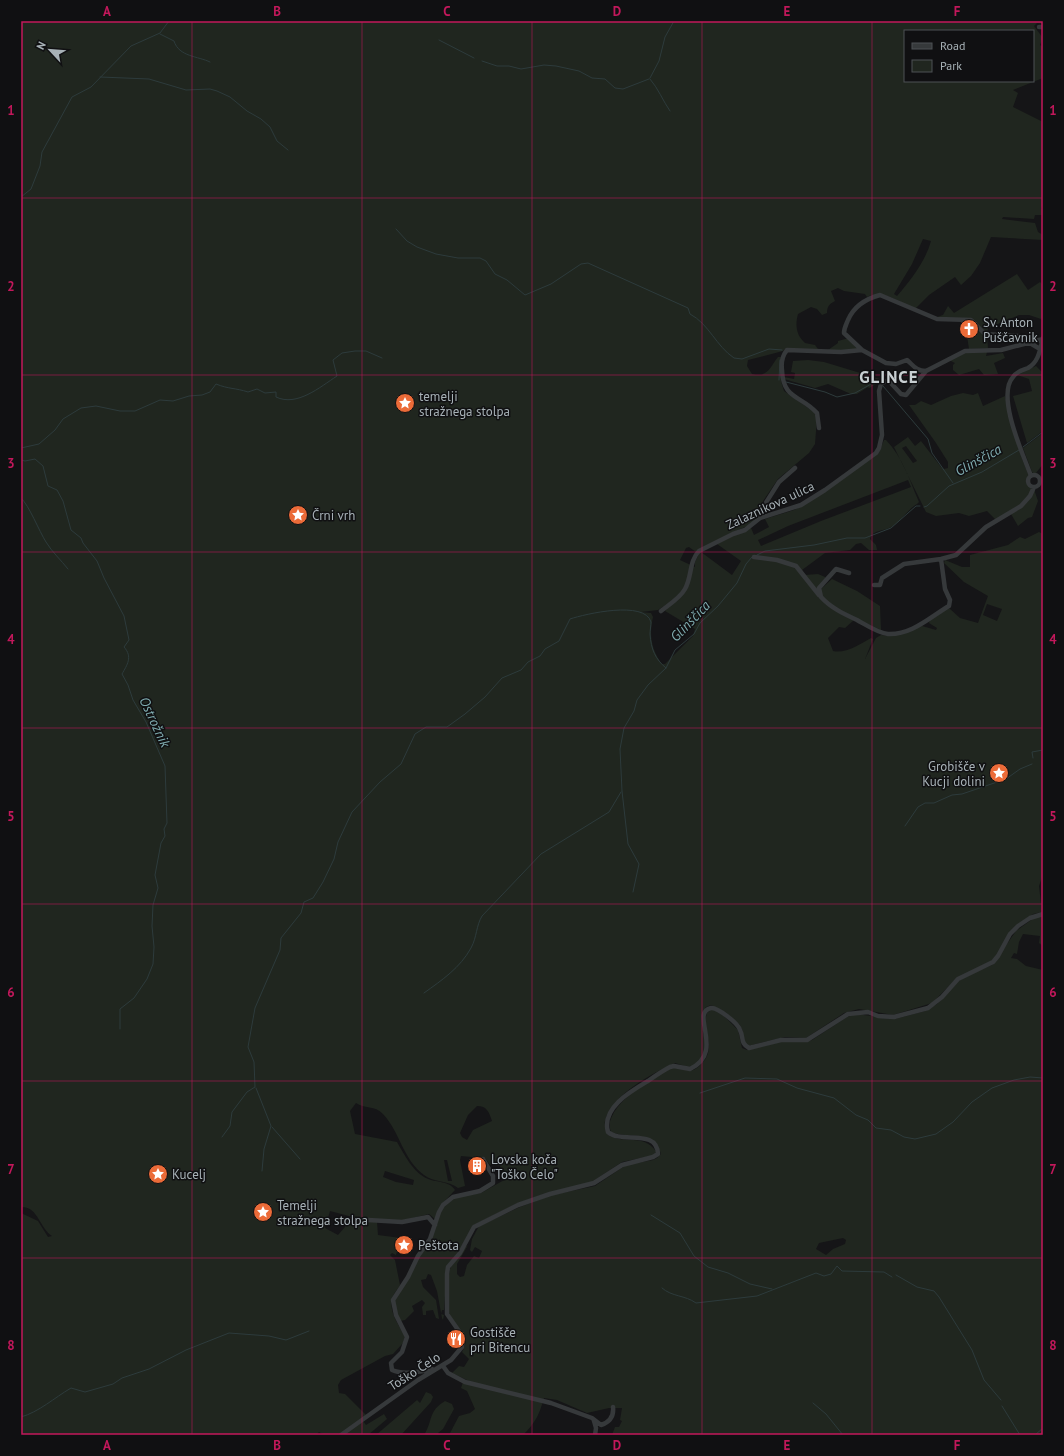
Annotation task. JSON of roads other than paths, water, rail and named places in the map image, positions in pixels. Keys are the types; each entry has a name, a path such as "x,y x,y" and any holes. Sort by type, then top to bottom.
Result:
{"street":[{"path":"1040,349 1032,343 1011,335 986,334 971,320 944,320 931,318 880,295 861,303 850,314 844,328 844,333 862,350 886,363 896,364 907,360 917,370 926,371 965,351 1001,350 1032,343 1043,339"},
{"path":"1034,487 1029,485 1028,482 1031,476 1010,415 1006,394 1009,382 1017,372 1032,366 1035,362 1043,339"},
{"path":"818,428 817,413 788,393 784,386 782,363 785,353 787,350 792,349 841,352 862,350"},
{"name":"Zalaznikova ulica","path":"662,610 680,596 686,589 694,555 699,551 733,534 745,530 760,518 801,505 825,490 876,453 882,441 882,408 880,391 882,384 889,381 901,394 906,395 926,371"},
{"path":"760,518 760,512 779,482 795,468"},
{"path":"874,585 880,585 882,578 904,564 941,559 956,555 986,527 1021,506 1030,496 1034,487 1038,486 1041,482 1037,477 1031,476"},
{"path":"754,557 776,560 796,566 825,602 840,612 883,632 894,633 916,627 950,604 943,584 944,572 941,559"},
{"path":"819,595 819,588 836,569 849,572"},
{"name":"Toško Čelo","path":"341,1435 436,1368 443,1366 455,1356 464,1341 446,1311 448,1270 474,1227 518,1205 550,1194 594,1183 622,1165 653,1157 658,1154 656,1146 652,1141 640,1137 622,1138 611,1135 608,1132 607,1122 616,1105 634,1088 670,1067 674,1066 690,1069 702,1061 708,1046 702,1021 708,1010 711,1008 716,1009 736,1024 740,1030 742,1042 749,1048 781,1040 807,1040 842,1016 859,1012 894,1017 928,1008 942,997 958,980 993,962 1010,934 1018,926 1030,918 1043,914"},
{"path":"436,1368 410,1372 393,1371 390,1367 391,1363 402,1352 407,1337 396,1315 393,1300 408,1278 418,1256 430,1239 440,1209 448,1200 458,1195 480,1191 493,1183 493,1176 483,1159"},
{"path":"351,1219 402,1222 428,1217 435,1225"},
{"path":"443,1366 448,1373 465,1382 551,1403 592,1418 600,1424 606,1424 612,1417 613,1407"},
{"path":"592,1418 596,1428 595,1435"}],"waterway":[{"path":"21,197 31,189 40,166 42,152 72,97 91,87 131,46 160,33 169,21"},
{"path":"650,78 659,61 665,37 674,21"},
{"path":"160,34 174,41 176,46 184,53 210,62"},
{"path":"439,40 474,58"},
{"path":"482,61 497,66 509,66 521,69 544,65 556,66 579,71 592,78 605,79 615,88 623,89 649,79"},
{"path":"100,77 149,79 186,90 210,89 217,91 230,97 247,111 261,119 270,127 277,141 288,150"},
{"path":"650,79 656,86 670,111"},
{"path":"396,229 407,241 417,247 436,254 458,258 480,258 486,261 495,274 507,280 525,295 551,284 581,264 588,263 688,308 690,314 697,318 722,347 734,358 742,359 769,349 782,350"},
{"path":"21,448 39,444 55,430 63,419 81,408 96,406 120,411 135,411 160,400 173,401 189,396 202,395 210,392 216,384 248,392 257,389 265,393 276,392 276,397 284,399 300,398 316,390 337,376 333,360 342,353 366,351 382,358"},
{"path":"779,380 780,360"},
{"path":"786,382 825,392 837,397 855,393 873,383 880,382"},
{"path":"883,386 928,439 932,453 953,483"},
{"name":"Glinščica","path":"1023,447 1043,432"},
{"name":"Glinščica","path":"924,507 949,486 982,472 1019,450"},
{"name":"Ostrožnik","path":"21,460 25,461 35,459 43,466 48,486 57,490 63,501 71,530 81,538 83,543 97,561 104,578 124,616 129,640 124,647 129,658 122,674 128,685 133,700 146,722 165,766 167,823 164,829 165,836 161,843 155,875 158,888 153,905 153,964 147,979 134,998 120,1009 120,1029"},
{"name":"Ostrožnik","path":"21,498 27,506 48,546 68,569"},
{"name":"Glinščica","path":"757,555 765,551 814,545 847,538 865,538 891,528 916,506 920,506"},
{"name":"Glinščica","path":"633,892 639,864 628,844 622,791 620,749 624,728 634,711 637,700 648,685 666,668 675,650 694,634 700,623 718,606 737,583 746,564 752,557"},
{"path":"222,1137 230,1126 232,1112 247,1092 255,1087 254,1062 248,1047 255,1008 280,950 281,938 301,913 304,902 313,898 323,882 334,859 338,842 352,812 380,782 401,764 415,734 426,727 447,727 465,714 485,697 502,678 521,670 528,662 540,656 545,649 559,641 570,619 614,610 627,610 646,615 651,622 651,644 656,657 666,668"},
{"path":"1033,758 1032,752 1043,750"},
{"path":"905,826 918,807 925,803 934,803 952,795 962,794 1006,779 1020,769 1032,764"},
{"path":"424,993 462,962 473,944 482,916 541,854 609,812 621,792"},
{"path":"700,1093 745,1078 777,1079 797,1088 834,1098 856,1115 868,1120 876,1128 891,1130 904,1137 915,1139 936,1134 953,1122 972,1102 992,1088 1014,1080 1030,1077 1043,1078"},
{"path":"256,1088 271,1126 264,1149 262,1171"},
{"path":"272,1127 300,1159"},
{"path":"651,1215 680,1233 694,1256 708,1267 728,1273 750,1284 772,1289"},
{"path":"662,1288 670,1293 692,1300 696,1303 757,1296 816,1273 824,1276 831,1274 837,1266 842,1271 884,1272 892,1277"},
{"path":"896,1275 917,1287 934,1291 972,1350 984,1380 1001,1400"},
{"path":"21,1417 28,1415 71,1388 85,1392 113,1384 122,1378 149,1369 186,1350 229,1333 269,1336 286,1340 309,1331"},
{"path":"813,1403 826,1414 843,1435"},
{"path":"1002,1406 1020,1435"},
{"name":"Ostrožnik","path":"1035,1435 1043,1428"}],"place":[{"name":"Sv. Anton Puščavnik","path":"969,329"},
{"name":"temelji stražnega stolpa","path":"405,403"},
{"name":"Črni vrh","path":"298,515"},
{"name":"Grobišče v Kucji dolini","path":"999,773"},
{"name":"Lovska koča \"Toško Čelo\"","path":"477,1166"},
{"name":"Kucelj","path":"158,1174"},
{"name":"Temelji stražnega stolpa","path":"263,1212"},
{"name":"Peštota","path":"404,1245"},
{"name":"Gostišče pri Bitencu","path":"456,1339"}],"district":[{"name":"GLINCE","path":"889,377"}]}
